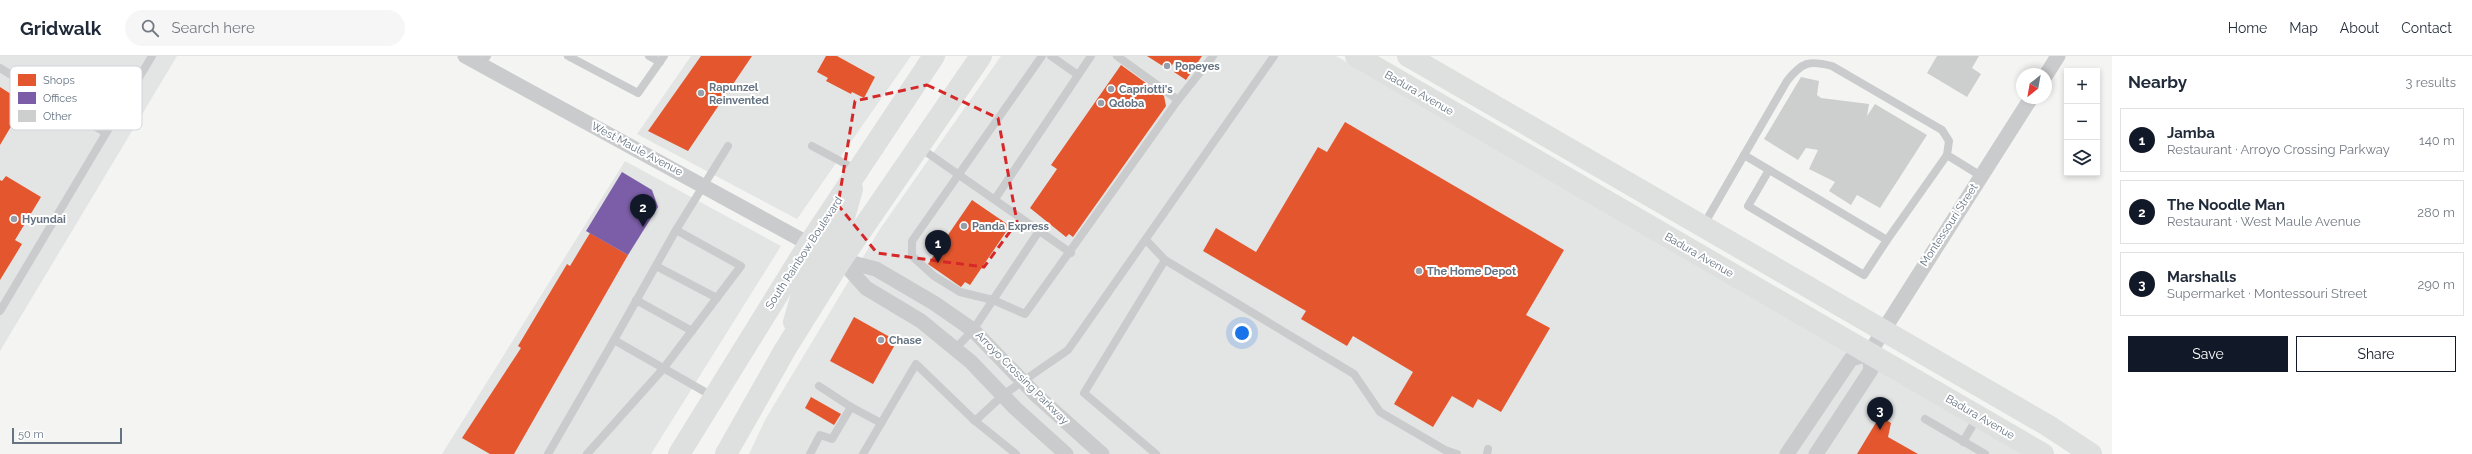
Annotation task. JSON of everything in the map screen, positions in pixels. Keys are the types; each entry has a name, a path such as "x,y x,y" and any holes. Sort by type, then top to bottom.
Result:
{"main road":[{"name":"South Rainbow Boulevard","path":"678,454 809,244 934,56"},
{"path":"726,454 786,348 841,260 981,56"},
{"name":"Badura Avenue","path":"1356,56 2043,454"},
{"path":"1408,56 2047,425 2091,454"},
{"path":"841,260 832,254 831,242 843,221 858,171"},
{"path":"786,348 805,284 815,265 816,257 809,244"}],"street":[{"name":"West Maule Avenue","path":"465,56 484,60 809,244"},
{"path":"2050,68 2058,56"},
{"name":"Montessouri Street","path":"1869,354 2027,104"},
{"path":"841,260 866,288 921,321 971,362 1003,395 1066,454"},
{"name":"Arroyo Crossing Parkway","path":"841,260 876,269 934,303 973,330 1037,396 1102,454"},
{"path":"1787,454 1851,359 1869,354 1871,370 1816,454"}],"lane":[{"path":"142,73 152,56"},
{"path":"568,56 638,93 662,59 649,56"},
{"path":"1042,56 960,175 912,241 912,256 934,276 960,292 993,300 1025,314 1071,253 1178,100 1213,56"},
{"path":"1051,56 1078,75"},
{"path":"995,199 1091,56"},
{"path":"1117,56 1178,100"},
{"path":"975,421 1003,395 1068,350 1274,56"},
{"path":"1702,227 1787,80 1798,67 1815,62 1832,66 1942,130 1949,141 1947,155 1864,275 1748,206 1769,170"},
{"path":"0,68 10,74"},
{"path":"101,130 106,133"},
{"path":"0,311 108,130"},
{"path":"548,454 676,230 705,186 728,146"},
{"path":"812,146 858,171"},
{"path":"918,146 1071,253"},
{"path":"1744,155 1887,240"},
{"path":"1947,155 1981,176"},
{"path":"587,454 664,369 741,266 676,230"},
{"path":"955,349 973,330 1039,231"},
{"path":"1146,240 1165,260 1354,374 1380,412 1445,450 1457,454"},
{"path":"1156,454 1084,393 1165,260"},
{"path":"656,266 717,298"},
{"path":"636,300 692,331"},
{"path":"614,340 714,398"},
{"path":"863,454 916,364 975,421 1016,454"},
{"path":"819,386 851,407 881,423"},
{"path":"810,454 820,434 832,438 851,407"},
{"path":"1963,442 1978,416"},
{"path":"1925,419 1985,454"}],"highlighted area":[{"path":"927,85 998,118 1017,222 984,267 877,253 838,205 855,101"}],"shaded area":[{"path":"0,56 177,56 142,114 142,66 10,66 10,130 133,130 0,351"},
{"path":"691,56 911,56 797,219 637,134"},
{"path":"1001,56 1336,56 2025,454 749,454 765,420 880,229"},
{"path":"625,161 781,246 651,454 442,454"}],"building: Shops":[{"name":"Rapunzel Reinvented","path":"701,56 752,56 688,151 648,131"},
{"path":"826,56 837,56 875,77 864,98 852,92 851,94 826,81 828,78 817,72"},
{"path":"1147,56 1202,56 1186,80 1174,72 1179,65 1174,62 1169,70"},
{"path":"1121,65 1164,96 1166,106 1073,237 1069,234 1066,237 1030,208 1057,169 1051,165"},
{"path":"0,87 10,93 10,128 0,145"},
{"name":"The Home Depot","path":"1345,122 1564,250 1526,315 1550,328 1501,412 1478,399 1473,408 1452,396 1433,427 1394,404 1413,372 1353,336 1347,346 1301,319 1306,311 1203,251 1216,228 1256,252 1318,147 1327,152"},
{"name":"Hyundai","path":"6,176 41,197 15,240 22,244 0,280 0,180 2,181"},
{"path":"972,200 1010,226 970,285 965,282 961,287 928,264"},
{"path":"590,233 628,255 514,454 490,454 462,438 521,348 518,346 567,264 570,266"},
{"path":"854,317 897,341 873,384 830,361"},
{"path":"811,397 841,414 834,425 805,408"},
{"path":"1880,416 1891,423 1888,437 1918,454 1857,454"}],"building: Offices":[{"path":"622,172 652,190 658,207 628,255 586,231"}],"building: Other":[{"path":"1937,56 1979,56 1972,68 1981,74 1967,97 1927,73"},
{"path":"1801,77 1819,81 1817,95 1821,98 1869,104 1867,116 1875,104 1927,135 1880,208 1857,195 1851,205 1829,191 1835,182 1809,169 1818,150 1806,148 1798,160 1764,139"}],"place":[{"name":"Popeyes","path":"1167,66"},
{"name":"Capriotti's","path":"1111,89"},
{"name":"Rapunzel Reinvented","path":"701,93"},
{"name":"Qdoba","path":"1101,103"},
{"name":"Hyundai","path":"14,219"},
{"name":"Panda Express","path":"964,226"},
{"name":"The Noodle Man","path":"643,227"},
{"name":"Jamba","path":"938,263"},
{"name":"The Home Depot","path":"1419,271"},
{"name":"Chase","path":"881,340"},
{"name":"Marshalls","path":"1880,430"}]}
